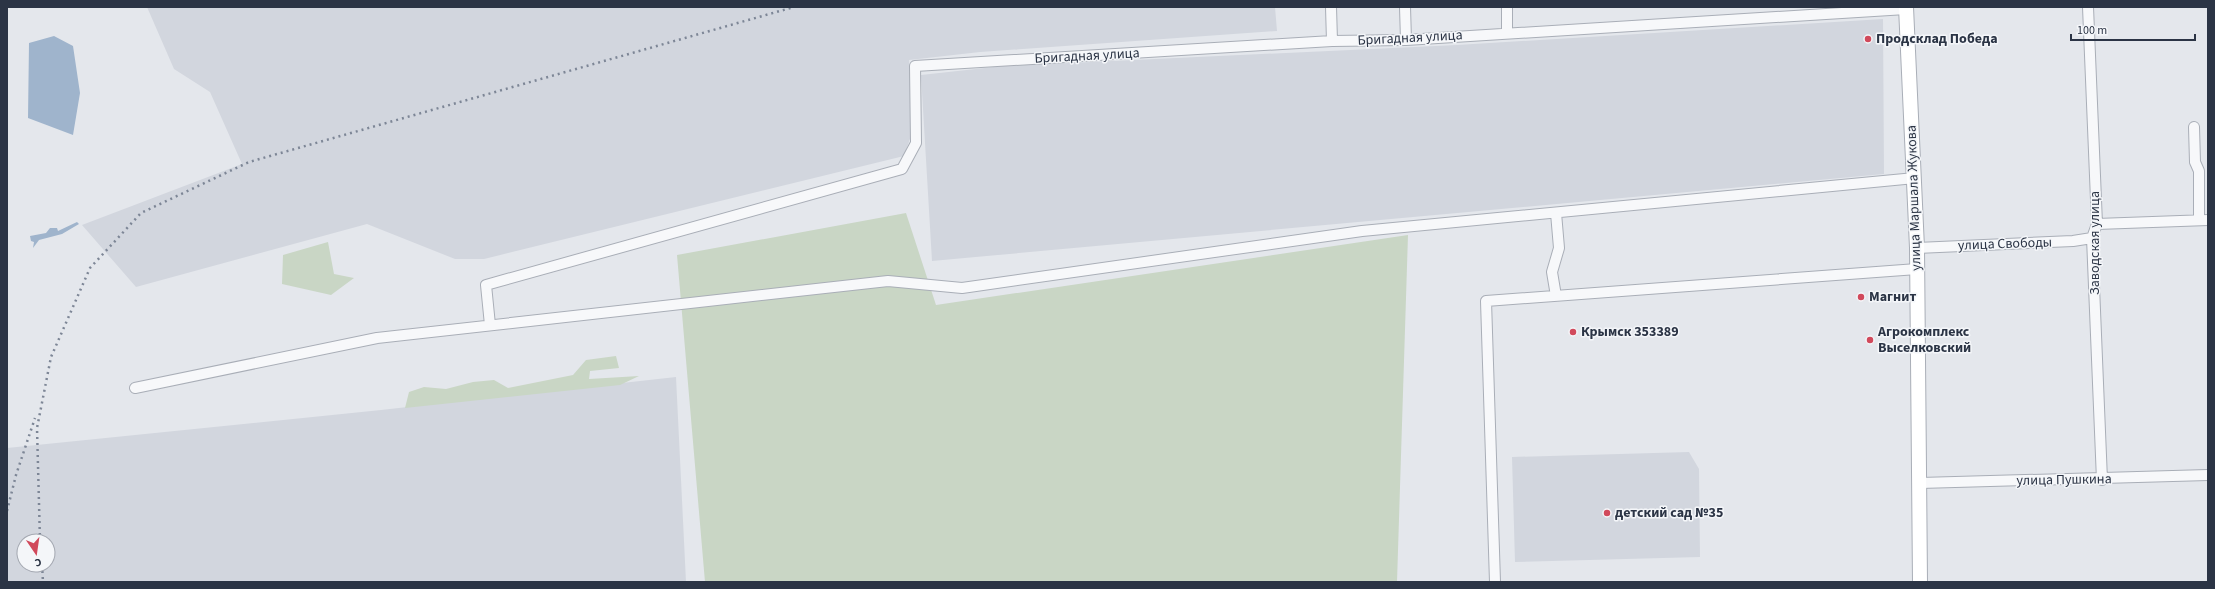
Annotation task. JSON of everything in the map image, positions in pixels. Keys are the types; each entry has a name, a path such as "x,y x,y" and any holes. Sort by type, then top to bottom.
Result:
{"main road":[{"name":"улица Маршала Жукова","path":"1906,8 1915,178 1917,248 1920,582"}],"street":[{"path":"1331,7 1332,41"},
{"path":"1405,7 1406,40"},
{"path":"1507,7 1507,33"},
{"name":"Заводская улица","path":"2088,7 2097,224 2092,238 2102,480"},
{"name":"Бригадная улица","path":"490,325 486,285 902,169 916,143 915,66 1332,41 1406,40 1906,8"},
{"path":"2097,224 2204,220 2200,171 2195,162 2194,127"},
{"path":"135,388 377,338 888,281 962,288 1362,231 1915,178"},
{"path":"1556,213 1559,248 1552,272 1556,296"},
{"name":"улица Свободы","path":"1917,248 2073,241 2092,238"},
{"path":"1495,582 1486,301 1917,269"},
{"name":"улица Пушкина","path":"1920,483 2102,480 2208,475"}],"shaded area":[{"path":"147,7 1275,7 1277,31 980,52 909,60 913,130 904,156 484,259 455,259 367,224 136,287 82,225 242,164 210,92 174,69"},
{"path":"1883,19 1884,174 932,261 921,75 1003,66 1457,45"},
{"path":"676,377 686,582 7,582 7,448 381,410"},
{"name":"детский сад №35","path":"1689,452 1699,469 1700,557 1515,562 1512,457"}],"green space":[{"path":"906,213 936,305 1408,235 1397,582 705,582 677,255"},
{"path":"328,242 334,274 354,278 331,295 282,284 283,255"},
{"path":"616,356 619,368 590,371 589,379 639,376 620,385 405,408 409,392 424,387 446,389 473,382 494,380 508,388 573,375 586,360"}],"water":[{"path":"54,36 73,46 80,93 73,135 28,118 29,43"},
{"path":"77,222 79,224 62,234 39,240 33,248 34,242 31,241 30,236 46,233 50,228 57,228 58,231"}],"railway":[{"path":"40,533 37,428 51,357 90,268 141,213 249,162 794,7"},
{"path":"7,511 16,475 35,418"},
{"path":"42,573 43,582"}],"place":[{"name":"Продсклад Победа","path":"1868,39"},
{"name":"Магнит","path":"1861,297"},
{"name":"Крымск 353389","path":"1573,332"},
{"name":"Агрокомплекс Выселковский","path":"1870,340"},
{"name":"детский сад №35","path":"1607,513"}]}
